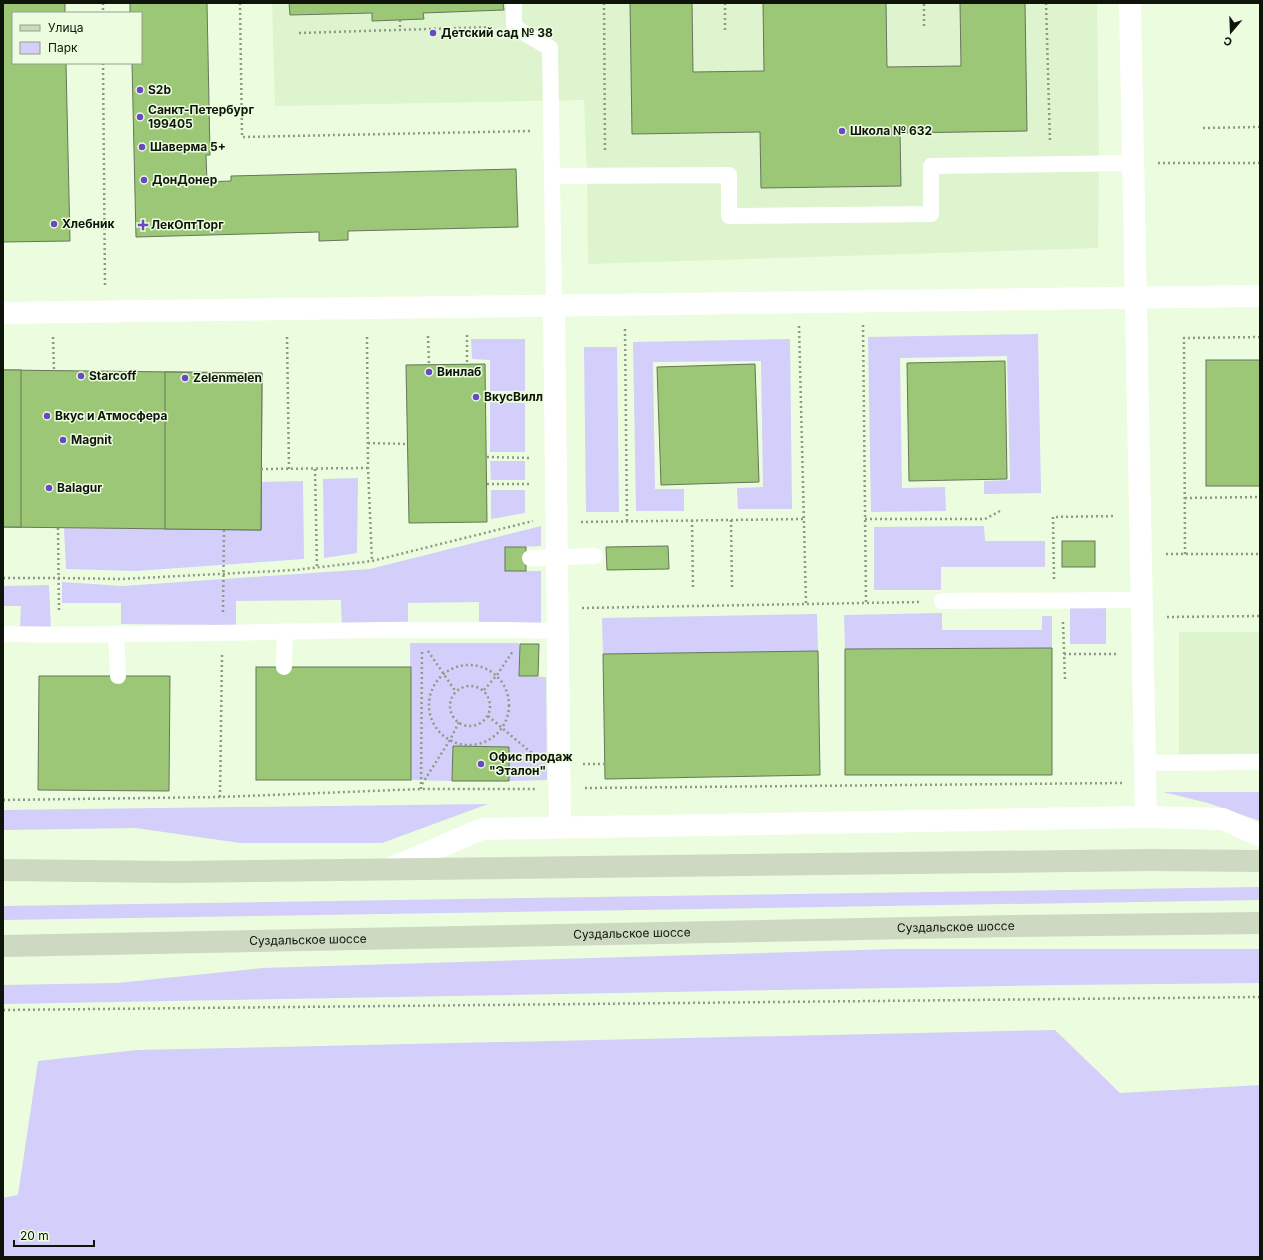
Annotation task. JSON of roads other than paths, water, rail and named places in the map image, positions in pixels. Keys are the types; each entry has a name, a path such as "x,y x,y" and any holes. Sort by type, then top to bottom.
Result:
{"main road":[{"path":"3,870 175,872 1135,861 1260,861"},
{"name":"Суздальское шоссе","path":"3,946 1011,926 1260,924"}],"street":[{"path":"1130,3 1146,817"},
{"path":"3,313 1260,296"},
{"path":"554,306 560,827"},
{"path":"389,869 482,829 1146,817 1223,819 1260,836"}],"lane":[{"path":"514,3 514,27 550,48 554,306"},
{"path":"552,176 729,175 729,216 931,214 931,166 1133,163"},
{"path":"530,558 595,556"},
{"path":"942,601 1142,600"},
{"path":"3,634 59,635 408,631 558,631"},
{"path":"284,667 285,632"},
{"path":"116,634 118,676"},
{"path":"1145,772 1260,762"}],"place":[{"name":"Детский сад № 38","path":"433,33"},
{"name":"S2b","path":"140,90"},
{"name":"Санкт-Петербург 199405","path":"140,117"},
{"name":"Школа № 632","path":"842,131"},
{"name":"Шаверма 5+","path":"142,147"},
{"name":"ДонДонер","path":"144,180"},
{"name":"Хлебник","path":"54,224"},
{"name":"ЛекОптТорг","path":"143,225"},
{"name":"Винлаб","path":"429,372"},
{"name":"Starcoff","path":"81,376"},
{"name":"Zelenmelen","path":"185,378"},
{"name":"ВкусВилл","path":"476,397"},
{"name":"Вкус и Атмосфера","path":"47,416"},
{"name":"Magnit","path":"63,440"},
{"name":"Balagur","path":"49,488"},
{"name":"Офис продаж \"Эталон\"","path":"481,764"}]}
